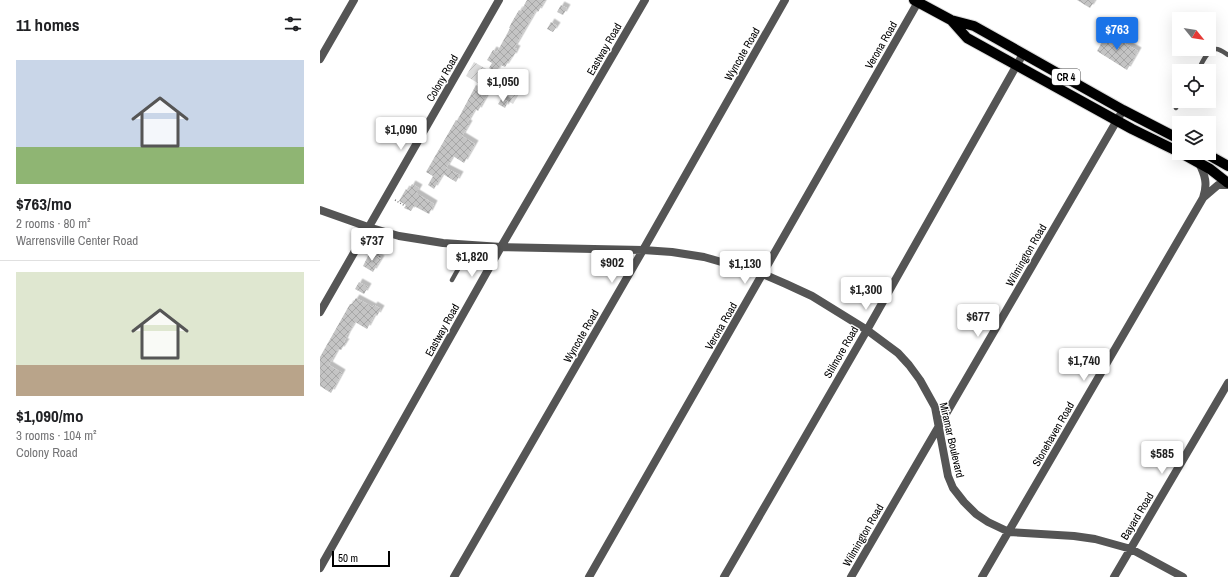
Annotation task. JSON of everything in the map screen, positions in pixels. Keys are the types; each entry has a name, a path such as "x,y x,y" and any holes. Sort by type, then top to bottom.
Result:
{"main road":[{"name":"CR 4","path":"916,1 947,19 967,38 1116,121 1172,149"},
{"name":"CR 4","path":"947,19 974,26 1123,110 1172,135"},
{"path":"1216,159 1228,166"},
{"name":"CR 4","path":"1193,160 1210,169 1228,184"}],"street":[{"path":"320,60 354,0"},
{"name":"Colony Road","path":"320,312 499,0"},
{"name":"Eastway Road","path":"320,568 501,247 645,0"},
{"name":"Wyncote Road","path":"454,577 644,250 785,0"},
{"name":"Verona Road","path":"589,577 763,274 916,1"},
{"name":"Stilmore Road","path":"724,577 867,330 1023,54"},
{"name":"Wilmington Road","path":"851,577 1123,110"},
{"name":"Stonehaven Road","path":"982,577 1203,198 1206,179 1199,163"},
{"name":"Stonehaven Road","path":"1203,198 1218,185 1228,184"},
{"name":"Miramar Boulevard","path":"320,210 368,228 420,240 471,246 672,252 704,257 763,274 812,296 867,330 898,353 909,365 920,380 935,407 948,476 953,488 976,514 988,522 1009,532 1074,536 1095,539 1131,548 1182,577"},
{"name":"Bayard Road","path":"1114,577 1228,383"}],"lane":[{"path":"1202,64 1206,56 1212,50 1216,49 1228,55"},
{"path":"452,280 471,246"}],"path":[{"path":"395,200 405,206"},
{"path":"367,249 380,256 379,258"}],"shaded area":[{"path":"474,62 522,89 513,104 466,76"}],"building":[{"path":"527,0 545,0 538,12 536,10 514,48 517,49 513,57 512,56 505,67 501,65 496,72 489,68 492,63 487,60 493,50 497,52 512,22 519,10 521,11"},
{"path":"1077,0 1095,0 1090,8"},
{"path":"561,5 567,8 563,15 557,12"},
{"path":"551,22 557,26 553,32 547,29"},
{"path":"1107,33 1138,51 1127,70 1097,51"},
{"path":"476,85 485,91 483,93 487,95 478,111 475,109 462,136 475,144 464,163 453,156 446,168 460,175 456,182 443,174 434,189 428,185 433,176 426,172 456,120 457,121"},
{"path":"502,98 508,102 505,108 498,104"},
{"path":"412,184 419,188 416,193 434,204 429,214 414,206 411,211 404,208 406,205 399,201 406,189 408,191"},
{"path":"371,253 381,259 373,272 363,266"},
{"path":"359,282 368,287 364,294 355,289"},
{"path":"356,298 373,307 374,305 381,309 377,316 375,314 367,329 355,322 347,335 344,342 346,342 341,350 338,349 329,365 342,373 331,393 320,386 320,357 350,304 352,304"}]}
